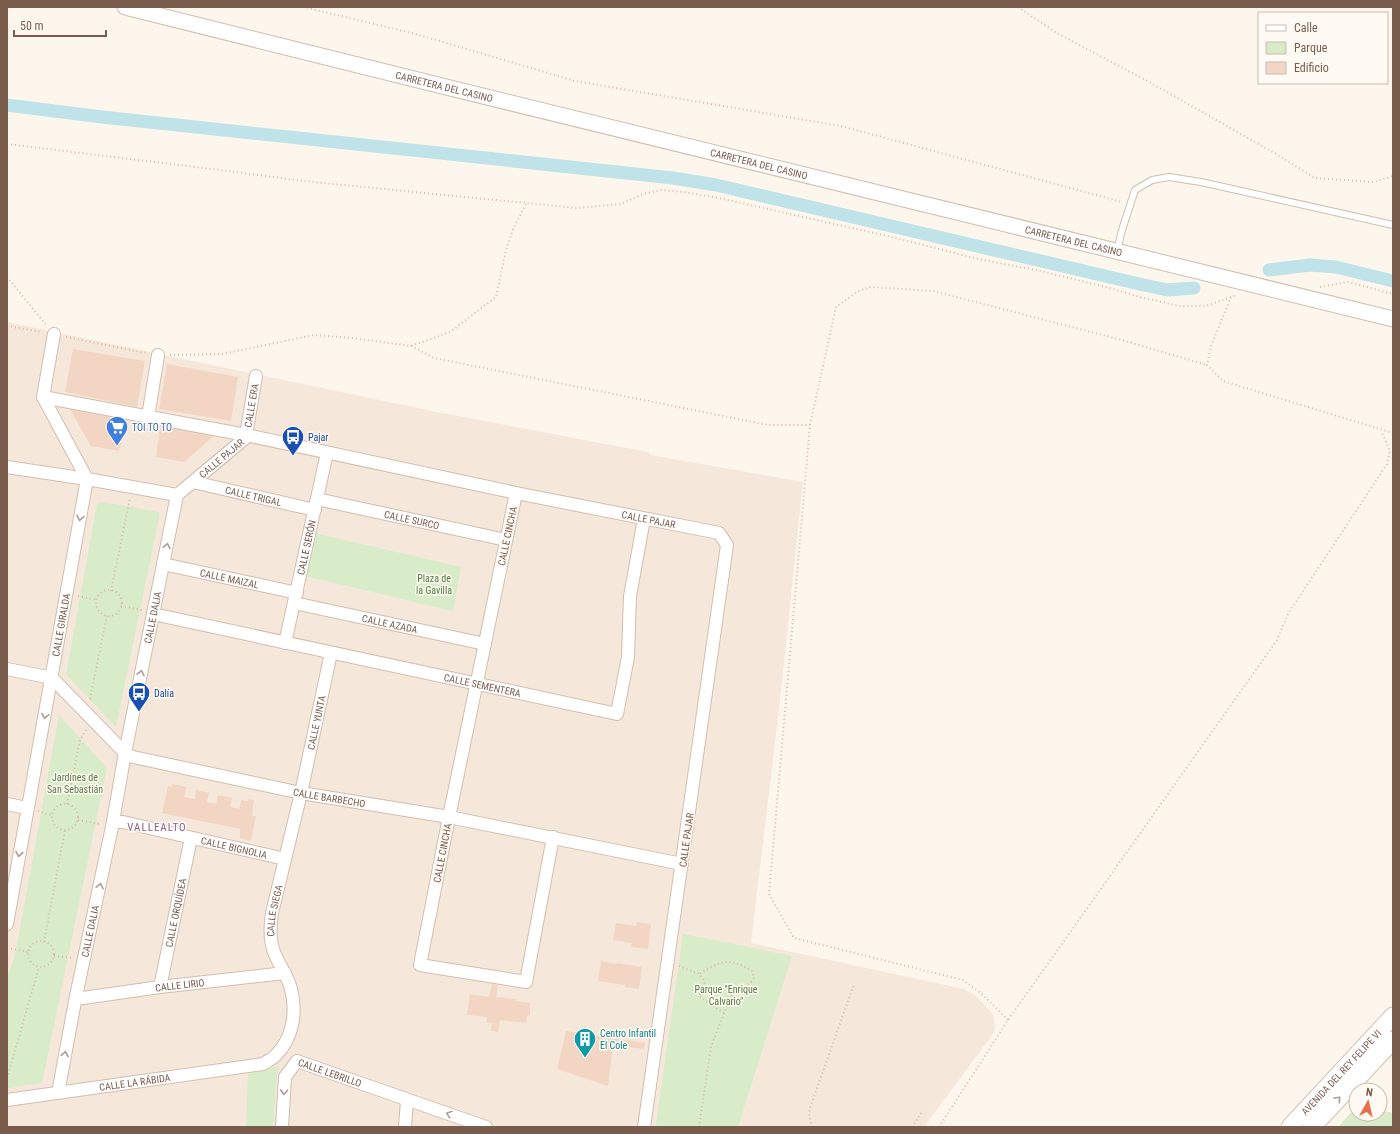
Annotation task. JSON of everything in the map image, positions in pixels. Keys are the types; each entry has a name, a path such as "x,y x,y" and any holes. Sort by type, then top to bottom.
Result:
{"main road":[{"name":"AVENIDA DEL REY FELIPE VI","path":"1290,1127 1393,1016"},
{"name":"AVENIDA DEL REY FELIPE VI","path":"1312,1127 1393,1040"}],"street":[{"name":"CARRETERA DEL CASINO","path":"124,7 1393,319"},
{"path":"54,334 43,397 87,479"},
{"path":"148,417 158,355"},
{"name":"CALLE ERA","path":"248,435 256,376"},
{"path":"43,397 248,435"},
{"name":"CALLE PAJAR","path":"176,495 248,435 516,493 719,533 727,545 644,1127"},
{"name":"CALLE SERÓN","path":"285,643 328,453"},
{"path":"7,467 87,479 176,495"},
{"name":"CALLE GIRALDA","path":"7,924 87,479"},
{"name":"CALLE TRIGAL","path":"193,482 316,504"},
{"name":"CALLE CINCHA","path":"516,493 420,965 526,982 553,837"},
{"name":"CALLE DALIA","path":"58,1093 76,996 113,822 125,753 154,613 176,495"},
{"name":"CALLE SURCO","path":"316,504 506,540"},
{"name":"CALLE SEMENTERA","path":"154,613 285,643 618,714 628,657 630,596 644,519"},
{"name":"CALLE MAIZAL","path":"163,564 295,598"},
{"name":"CALLE AZADA","path":"295,598 485,644"},
{"name":"CALLE YUNTA","path":"301,792 331,653"},
{"path":"7,669 52,678"},
{"name":"CALLE BARBECHO","path":"52,678 125,753 133,757 301,792 449,817 682,864"},
{"name":"CALLE SIEGA","path":"263,1064 276,1056 286,1042 294,1022 294,1005 291,988 274,952 270,931 272,913 301,792"},
{"path":"7,804 27,808"},
{"name":"CALLE BIGNOLIA","path":"113,822 123,822 285,859"},
{"name":"CALLE ORQUÍDEA","path":"160,987 191,838"},
{"name":"CALLE LIRIO","path":"76,996 84,998 160,987 284,973"},
{"name":"CALLE LEBRILLO","path":"282,1127 285,1077 297,1062 486,1127"},
{"name":"CALLE LA RÁBIDA","path":"7,1100 263,1064"},
{"path":"405,1127 406,1100"}],"lane":[{"path":"1117,251 1136,190 1152,180 1169,177 1201,182 1393,225"}],"path":[{"path":"303,7 416,34 575,81 841,126 1131,204"},
{"path":"1018,7 1055,32 1151,83 1276,154 1315,178 1373,182 1393,176"},
{"path":"7,144 303,181 577,208 621,204 644,194 661,190 684,192 719,198 892,236 978,259 1036,270 1140,297 1174,304 1206,306 1238,294"},
{"path":"411,346 450,332 496,297 506,250 514,227 526,204"},
{"path":"7,277 54,334"},
{"path":"1319,287 1348,282 1393,294"},
{"path":"1008,1020 983,995 963,980 794,938 768,894 810,425 836,307 857,292 869,287 933,291 1118,339 1207,365 1223,381 1382,431 1393,433"},
{"path":"1207,365 1211,346 1231,297"},
{"path":"7,326 158,355 222,354 314,335 352,338 411,346 434,358 760,424 810,425"},
{"path":"939,1127 1008,1020 1277,640 1288,614 1387,464 1390,451 1382,431"},
{"path":"111,590 132,487"},
{"path":"111,590 120,596 121,606 120,610 113,615 105,615 96,606 97,600 102,592 111,590"},
{"path":"67,594 97,600"},
{"path":"121,606 154,613"},
{"path":"67,804 73,806 78,814 78,820 73,827 65,830 57,827 52,820 54,810 58,806 67,804"},
{"path":"78,820 104,825 113,822"},
{"path":"44,942 65,830"},
{"path":"44,942 52,947 54,956 49,965 46,967 39,967 32,964 28,952 34,944 44,942"},
{"path":"7,948 28,952"},
{"path":"54,956 84,959"},
{"path":"699,974 712,966 730,961 741,964 752,971 754,978 751,984 736,992 732,996 711,1047 699,1127"},
{"path":"668,964 685,967 699,974 705,982 699,996 725,1014"},
{"path":"7,1078 39,967"},
{"path":"812,1127 809,1116 810,1108 854,984"},
{"path":"912,1127 922,1112"}],"shaded area":[{"path":"7,322 432,411 648,452 651,455 803,482 780,701 751,943 964,989 975,995 992,1013 995,1029 993,1034 924,1127 7,1127"}],"green space":[{"path":"101,502 160,513 116,727 66,674 97,504"},
{"name":"Plaza de la Gavilla","path":"310,532 461,567 453,611 300,575"},
{"name":"Jardínes de San Sebastián","path":"59,715 107,768 42,1083 7,1088 7,979 15,956"},
{"name":"Parque \"Enrique Calvario\"","path":"683,934 792,956 738,1127 656,1127"},
{"path":"279,1066 277,1074 273,1127 246,1127 248,1073"},
{"path":"1388,1112 1393,1113 1393,1127 1338,1127 1348,1116 1348,1122 1388,1122"}],"building":[{"path":"73,349 145,361 137,407 65,392"},
{"path":"167,364 238,377 231,421 159,409"},
{"path":"70,409 128,420 119,451 91,446"},
{"path":"160,425 216,434 184,462 156,457"},
{"path":"172,784 187,787 184,797 195,799 196,790 209,793 207,802 216,804 218,795 232,798 230,807 239,809 241,800 254,800 252,816 256,816 251,841 240,838 240,829 162,813 168,786 172,787"},
{"path":"637,922 651,924 648,949 631,947 632,943 613,940 616,923 636,926"},
{"path":"601,961 642,967 639,989 625,987 625,985 598,981"},
{"path":"492,984 498,985 496,997 516,999 516,1001 530,1003 530,1015 527,1016 526,1023 500,1020 498,1032 491,1031 492,1023 486,1022 487,1017 467,1015 470,994 489,997"},
{"name":"Centro Infantil El Cole","path":"566,1031 645,1043 644,1049 613,1045 608,1086 557,1069"}],"waterway":[{"path":"7,105 102,117 673,178 716,185 1167,290 1194,288"},
{"path":"1269,270 1310,265 1336,267 1393,281"}],"place":[{"name":"TOI TO TO","path":"117,446"},
{"name":"Pajar","path":"293,456"},
{"name":"Dalía","path":"139,712"},
{"name":"Centro Infantil El Cole","path":"585,1058"}],"district":[{"name":"VALLEALTO","path":"157,827"}]}
